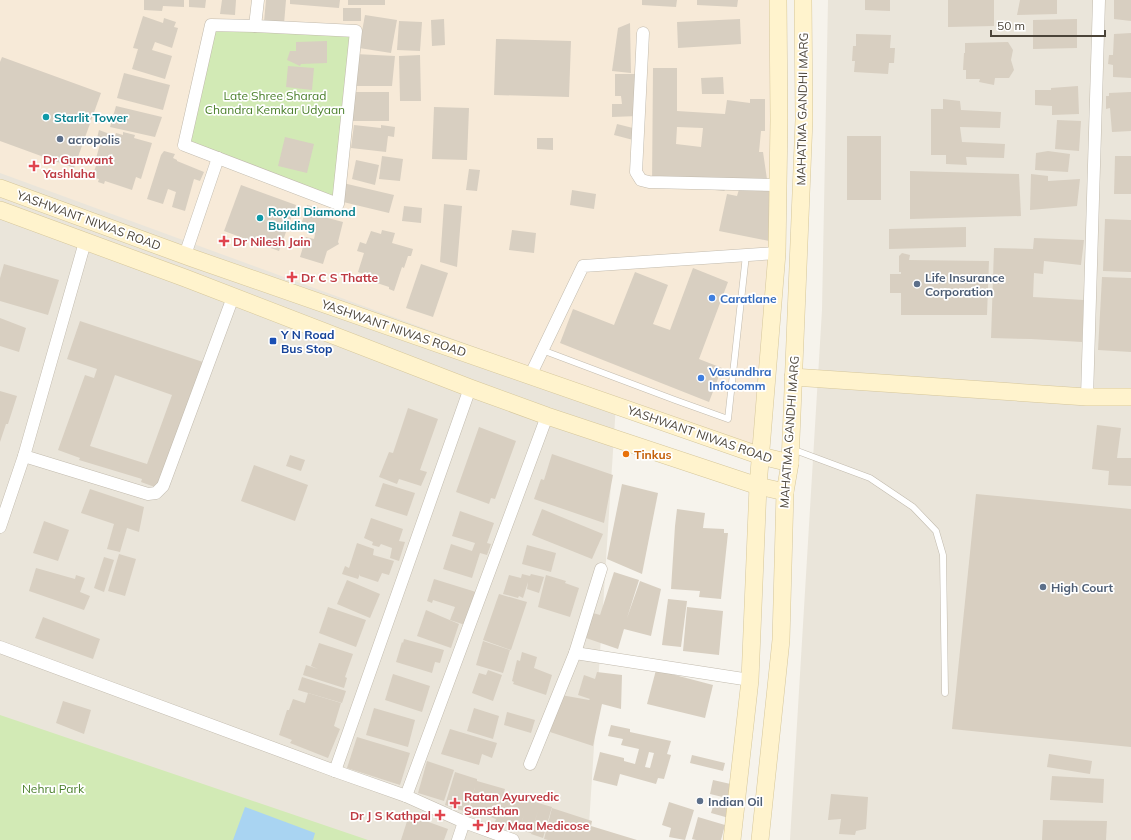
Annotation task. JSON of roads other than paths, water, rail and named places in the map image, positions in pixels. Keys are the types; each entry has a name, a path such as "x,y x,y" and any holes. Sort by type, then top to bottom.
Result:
{"main road":[{"name":"MAHATMA GANDHI MARG","path":"732,840 750,680 758,486 777,253 778,0"},
{"name":"MAHATMA GANDHI MARG","path":"760,840 781,640 785,492 790,456 804,120 803,0"},
{"name":"YASHWANT NIWAS ROAD","path":"0,188 185,255 760,456 790,456"},
{"name":"YASHWANT NIWAS ROAD","path":"0,210 547,416 758,486 785,492"},
{"path":"793,377 1087,397 1131,397"}],"street":[{"path":"255,26 258,0"},
{"path":"1087,397 1099,0"},
{"path":"211,25 255,26 356,31 338,204 184,145 211,25"},
{"path":"642,33 636,172 641,180 649,182 778,185"},
{"path":"185,255 218,158"},
{"path":"0,527 24,456 85,242"},
{"path":"530,376 583,266 777,253"},
{"path":"24,456 148,494 156,493 164,486 233,297"},
{"path":"335,772 470,388"},
{"path":"406,796 547,416"},
{"path":"530,764 575,653 601,569"},
{"path":"0,647 335,772 406,796 464,822 514,840"},
{"path":"575,653 750,680"},
{"path":"458,840 464,822"}],"lane":[{"path":"542,350 728,419 746,255"},
{"path":"790,456 870,478 913,508 936,531 943,555 945,694"}],"water":[{"path":"245,807 315,833 313,840 233,840"}],"place":[{"name":"Starlit Tower","path":"46,117"},
{"name":"acropolis","path":"60,139"},
{"name":"Dr Gunwant Yashlaha","path":"34,166"},
{"name":"Royal Diamond Building","path":"260,218"},
{"name":"Dr Nilesh Jain","path":"224,241"},
{"name":"Dr C S Thatte","path":"292,277"},
{"name":"Life Insurance Corporation","path":"917,284"},
{"name":"Caratlane","path":"712,298"},
{"name":"Y N Road Bus Stop","path":"273,341"},
{"name":"Vasundhra Infocomm","path":"701,378"},
{"name":"Tinkus","path":"626,454"},
{"name":"High Court","path":"1043,587"},
{"name":"Indian Oil","path":"700,801"},
{"name":"Ratan Ayurvedic Sansthan","path":"455,803"},
{"name":"Dr J S Kathpal","path":"440,815"},
{"name":"Jay Maa Medicose","path":"478,825"}],"park label":[{"name":"Late Shree Sharad Chandra Kemkar Udyaan","path":"275,102"},
{"name":"Nehru Park","path":"53,788"}]}
